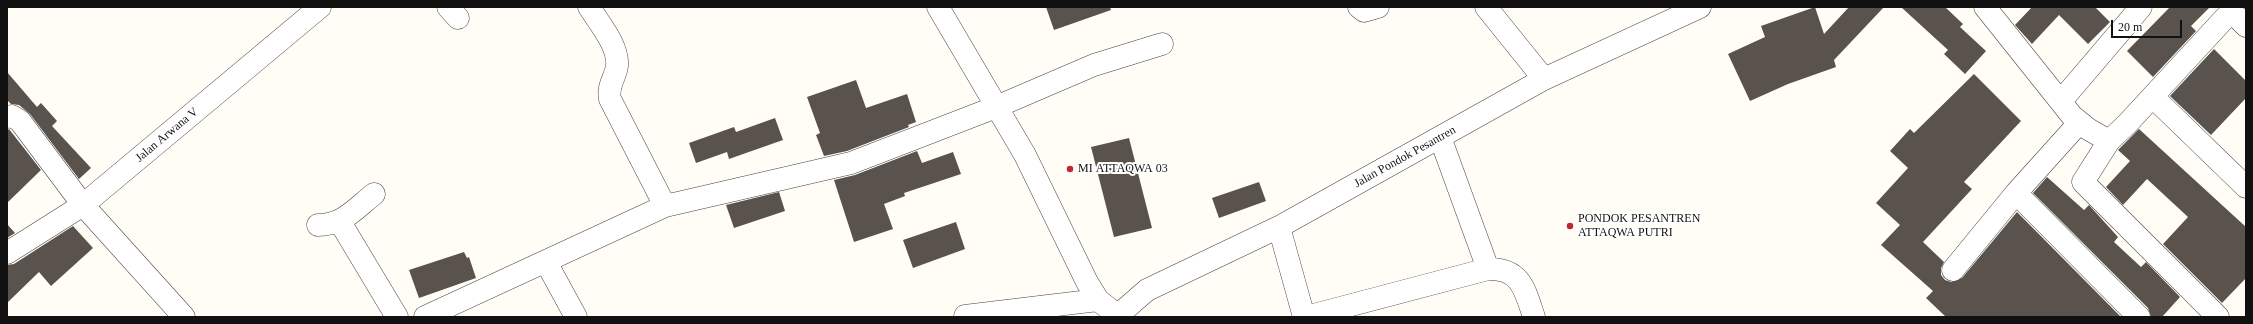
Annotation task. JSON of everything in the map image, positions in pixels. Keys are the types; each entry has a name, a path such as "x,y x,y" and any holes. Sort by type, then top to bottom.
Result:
{"street":[{"name":"Jalan Arwana V","path":"7,253 83,205 320,7"},
{"path":"589,7 614,48 617,65 608,90 610,99 665,206"},
{"path":"938,7 1025,155 1071,253 1098,300 1116,316"},
{"path":"1359,7 1364,11 1378,7"},
{"path":"1486,7 1544,79"},
{"name":"Jalan Pondok Pesantren","path":"1116,316 1147,290 1279,227 1544,79 1700,7"},
{"path":"1985,7 2069,112 2109,141"},
{"path":"1953,270 2016,193 2141,7"},
{"path":"2218,317 2083,182 2109,141 2225,18 2235,15 2246,26"},
{"path":"426,317 665,206 851,163 996,107 1094,65 1162,44"},
{"path":"2152,97 2246,187"},
{"path":"9,114 20,121 83,205 184,317"},
{"path":"1440,137 1488,269"},
{"path":"2016,193 2139,317"},
{"path":"318,225 331,225 340,222 374,194"},
{"path":"340,222 396,317"},
{"path":"1279,227 1305,317 1488,269 1500,269 1515,274 1525,291 1534,317"},
{"path":"546,262 576,317"},
{"path":"965,316 1098,300"}],"building":[{"path":"1046,7 1110,7 1111,10 1054,30"},
{"path":"1815,7 1824,34 1849,7 1884,7 1834,60 1836,67 1788,84 1750,101 1728,54 1765,37 1761,26"},
{"path":"1901,7 1945,7 1963,24 1960,27 1986,51 1965,74 1944,54 1948,50"},
{"path":"2032,7 2095,7 2110,22 2088,44 2059,15 2032,44 2015,25"},
{"path":"2170,7 2210,7 2191,26 2196,31 2153,77 2127,51"},
{"path":"2214,49 2246,81 2246,98 2211,135 2170,96"},
{"path":"7,72 37,107 41,103 57,121 52,126 91,168 79,179 30,114 19,105 11,104 7,100"},
{"path":"1974,74 2021,121 1964,182 1972,189 1923,242 1944,262 1941,268 1941,275 1945,280 1951,282 1962,278 2017,212 2121,317 1946,317 1926,298 1933,291 1881,245 1900,225 1876,203 1908,168 1890,151 1910,129 1914,133"},
{"path":"856,80 866,108 907,94 916,122 908,125 909,127 847,151 824,156 816,135 820,133 807,97"},
{"path":"775,118 783,140 729,159 727,152 696,163 689,143 734,127 736,132"},
{"path":"9,129 41,170 7,203 7,131"},
{"path":"2139,129 2246,227 2246,278 2222,303 2163,244 2188,217 2147,179 2123,205 2106,187 2130,161 2118,150"},
{"path":"1129,138 1152,228 1114,237 1091,147"},
{"path":"917,151 922,163 953,152 961,174 904,193 905,196 884,204 893,229 854,242 834,180 855,175"},
{"path":"2047,177 2084,210 2089,205 2118,237 2114,242 2141,267 2146,262 2180,297 2162,317 2151,317 2148,308 2033,193"},
{"path":"1259,182 1266,201 1219,218 1212,198"},
{"path":"779,192 785,211 734,228 726,205"},
{"path":"956,222 965,249 913,268 903,240"},
{"path":"7,224 15,233 7,238"},
{"path":"73,226 93,248 51,286 39,272 7,303 7,265 14,264"},
{"path":"464,252 467,258 469,257 476,278 419,298 409,270"}],"place":[{"name":"MI ATTAQWA 03","path":"1070,169"},
{"name":"PONDOK PESANTREN ATTAQWA PUTRI","path":"1570,226"}]}
